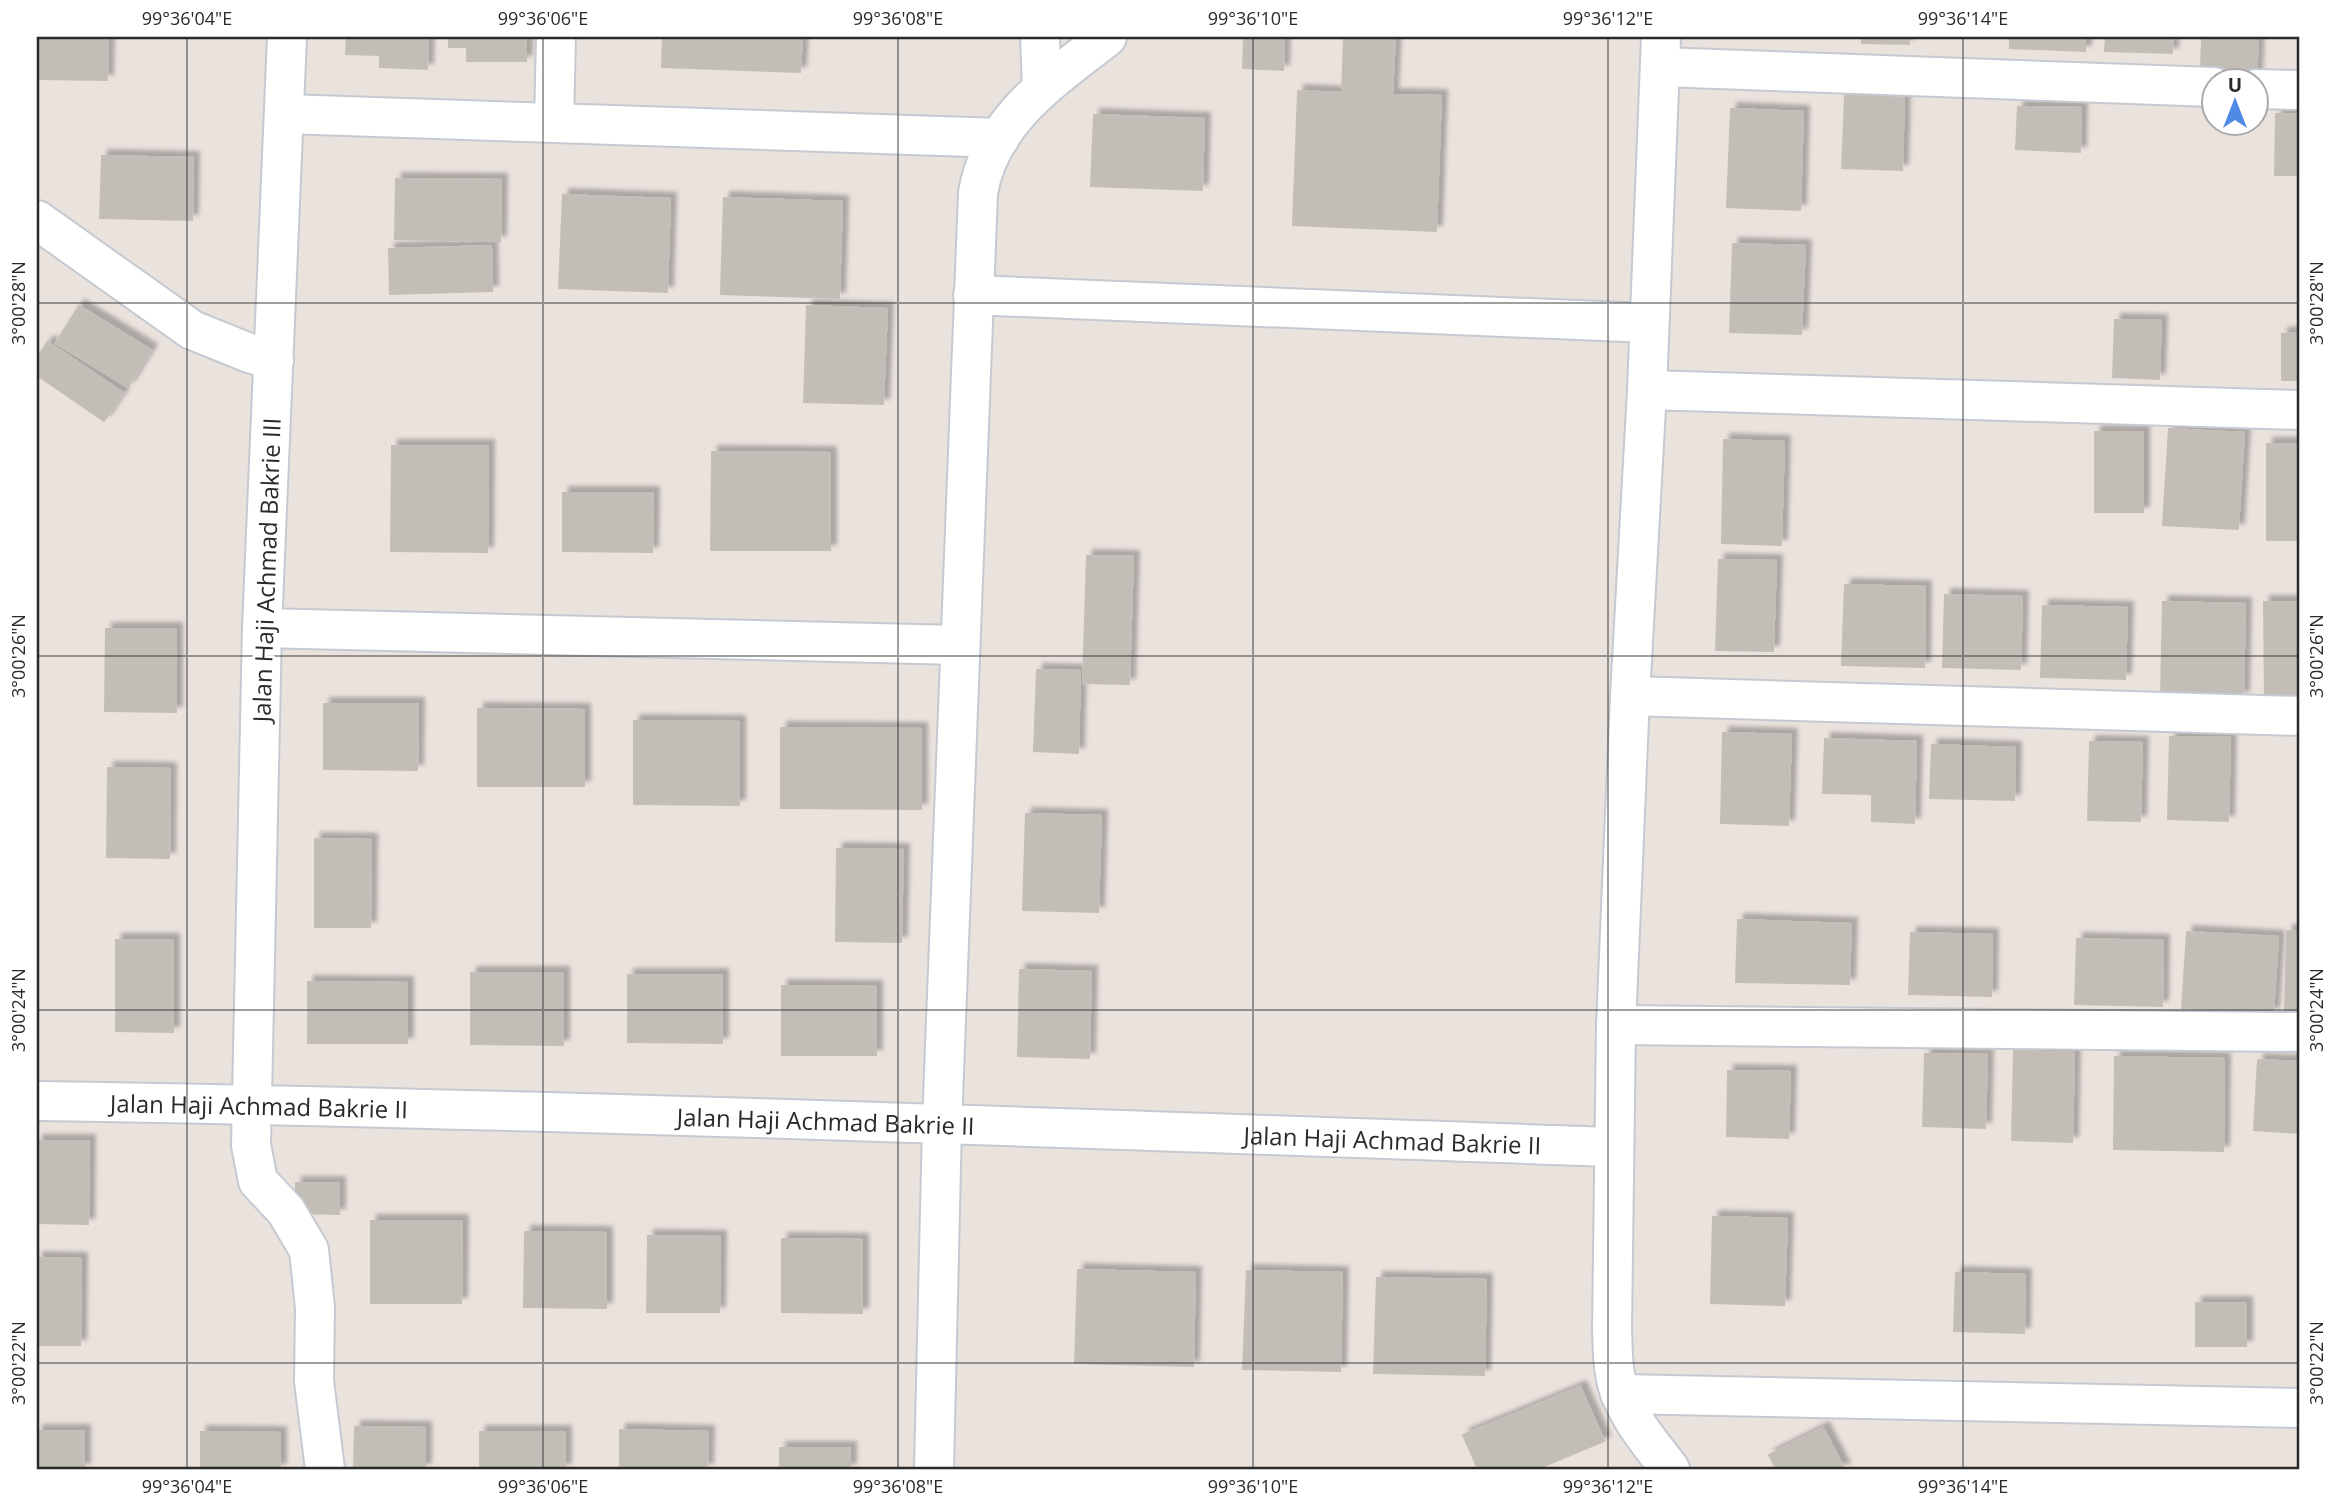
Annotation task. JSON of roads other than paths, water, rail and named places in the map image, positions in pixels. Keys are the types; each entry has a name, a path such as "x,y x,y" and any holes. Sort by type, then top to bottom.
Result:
{"street":[{"name":"Jalan Haji Achmad Bakrie III","path":"287,37 262,628 251,1145 258,1181 286,1211 309,1250 314,1308 314,1381 325,1469"},
{"path":"554,122 556,37"},
{"path":"1040,37 1042,88"},
{"path":"933,1469 942,1124 978,193 986,158 1018,111 1042,88 1107,37"},
{"path":"1670,1469 1649,1443 1620,1394 1614,1364 1612,1329 1616,1025 1661,52 2200,86"},
{"path":"2270,89 2299,90"},
{"path":"285,114 1000,138"},
{"path":"37,220 192,330 274,360"},
{"path":"973,295 1649,323"},
{"path":"1647,390 2299,410"},
{"path":"262,628 960,645"},
{"path":"1630,696 2299,716"},
{"path":"1616,1025 2299,1032"},
{"name":"Jalan Haji Achmad Bakrie II","path":"37,1101 253,1104 942,1124 1614,1147"},
{"path":"1620,1394 2299,1408"}]}
